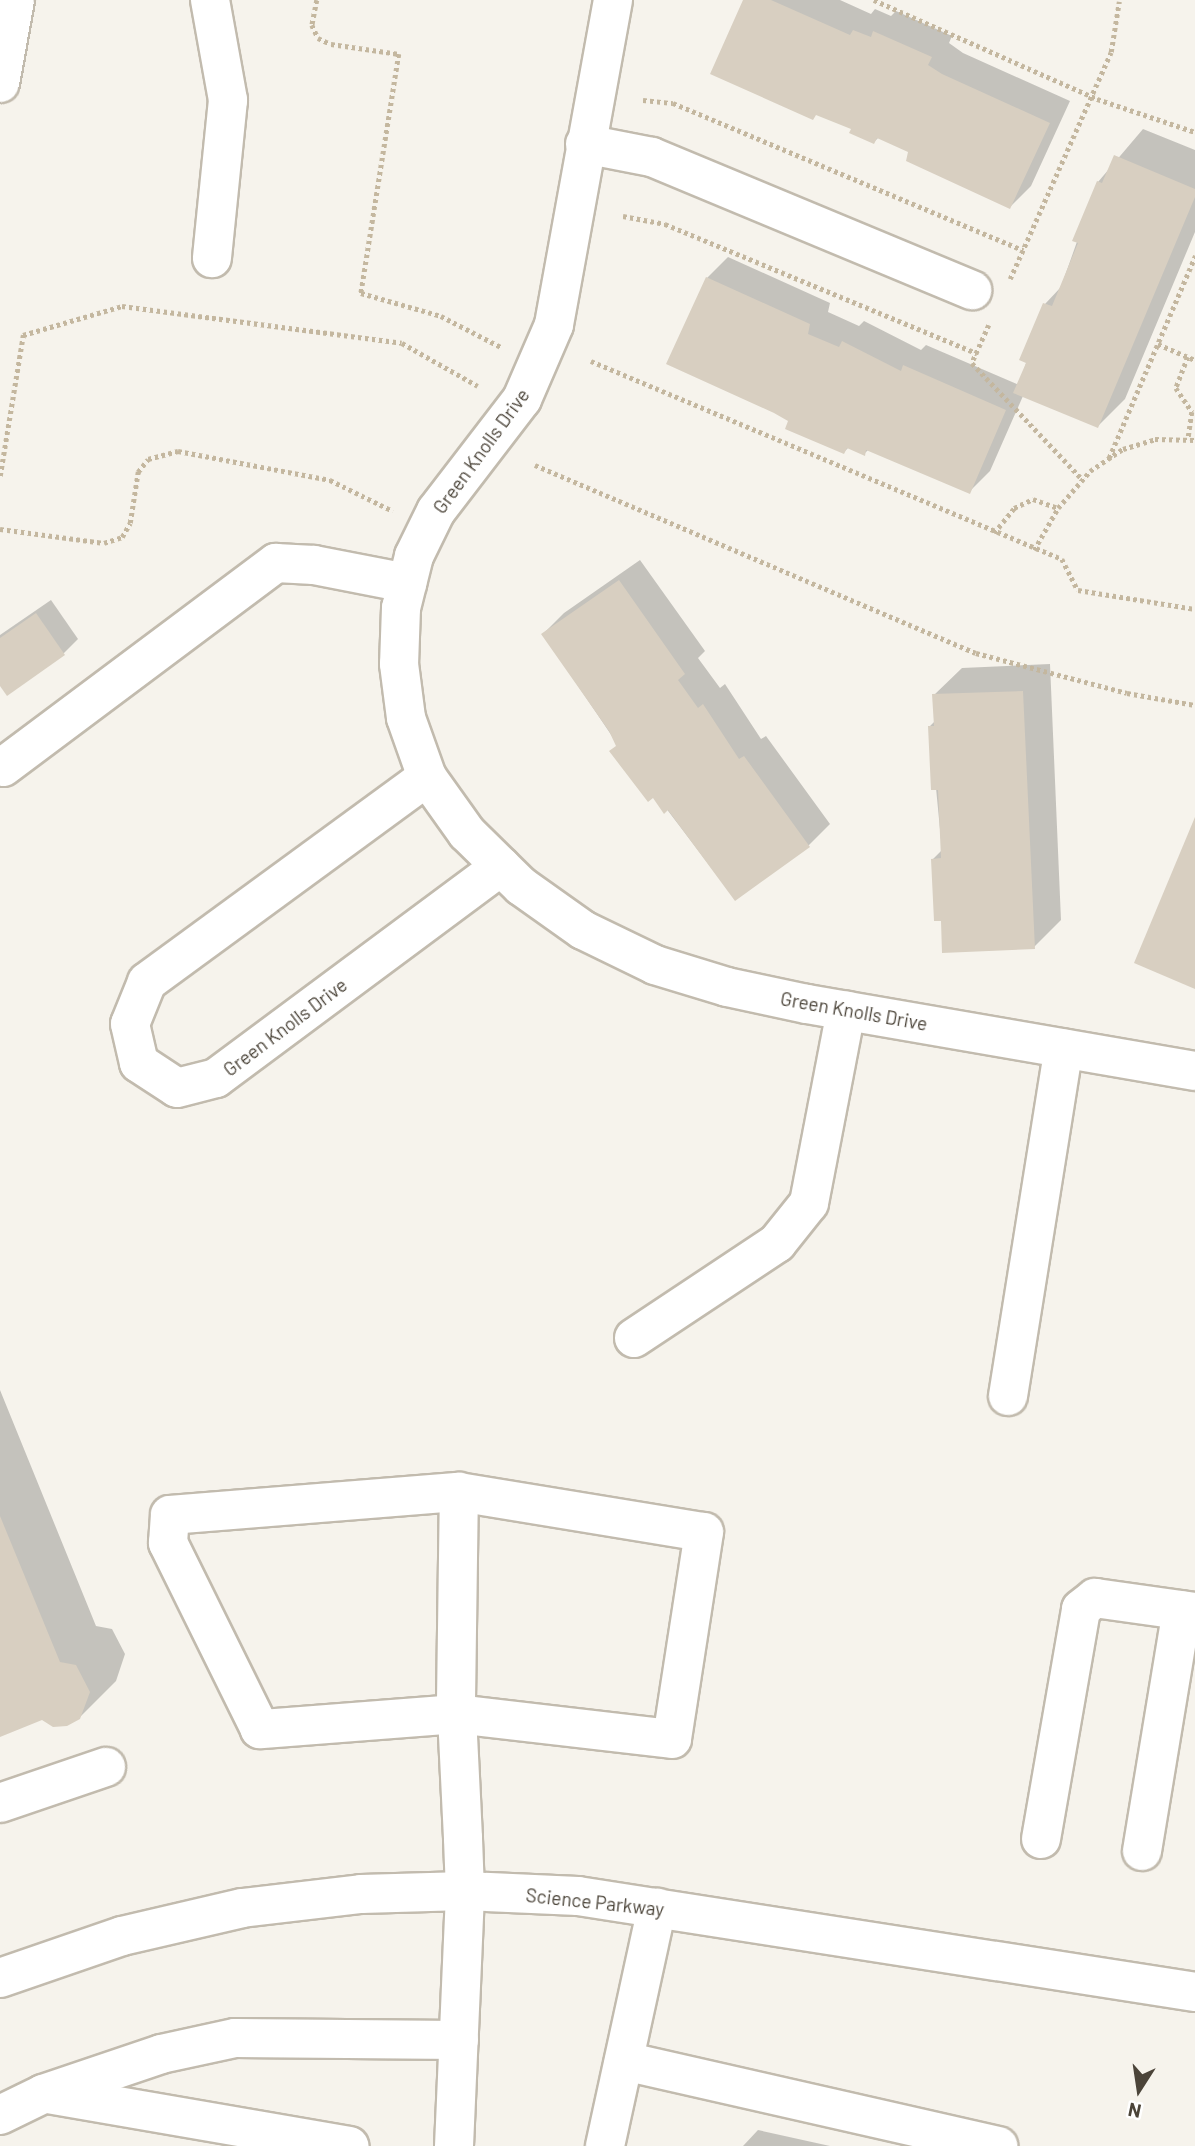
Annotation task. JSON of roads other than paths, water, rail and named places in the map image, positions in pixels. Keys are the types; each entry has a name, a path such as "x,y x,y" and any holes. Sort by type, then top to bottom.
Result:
{"street":[{"path":"1,75 15,0"},
{"path":"210,0 228,100 212,258"},
{"name":"Green Knolls Drive","path":"613,0 585,144 563,288 540,362 523,399 436,511 414,556 401,608 399,664 406,718 427,777 467,833 501,866 583,930 655,965 727,988 1195,1071"},
{"path":"585,144 652,157 990,298"},
{"path":"3,767 276,563 407,583"},
{"name":"Green Knolls Drive","path":"427,777 147,982 130,1024 139,1063 177,1088 216,1078 501,866"},
{"path":"634,1338 777,1243 809,1203 846,1011"},
{"path":"1008,1396 1064,1048"},
{"path":"454,2146 465,1891 457,1714 459,1492"},
{"path":"459,1492 704,1532 672,1739 457,1714 260,1729 167,1543 170,1516 459,1492"},
{"path":"1041,1839 1081,1609 1095,1598 1188,1611 1142,1850"},
{"path":"0,1803 106,1767"},
{"name":"Science Parkway","path":"0,1978 122,1936 242,1908 361,1894 465,1891 578,1896 1195,1992"},
{"path":"605,2146 657,1908"},
{"path":"0,2115 43,2094 161,2054 235,2038 458,2040"},
{"path":"624,2060 998,2146"},
{"path":"43,2094 349,2146"}]}
